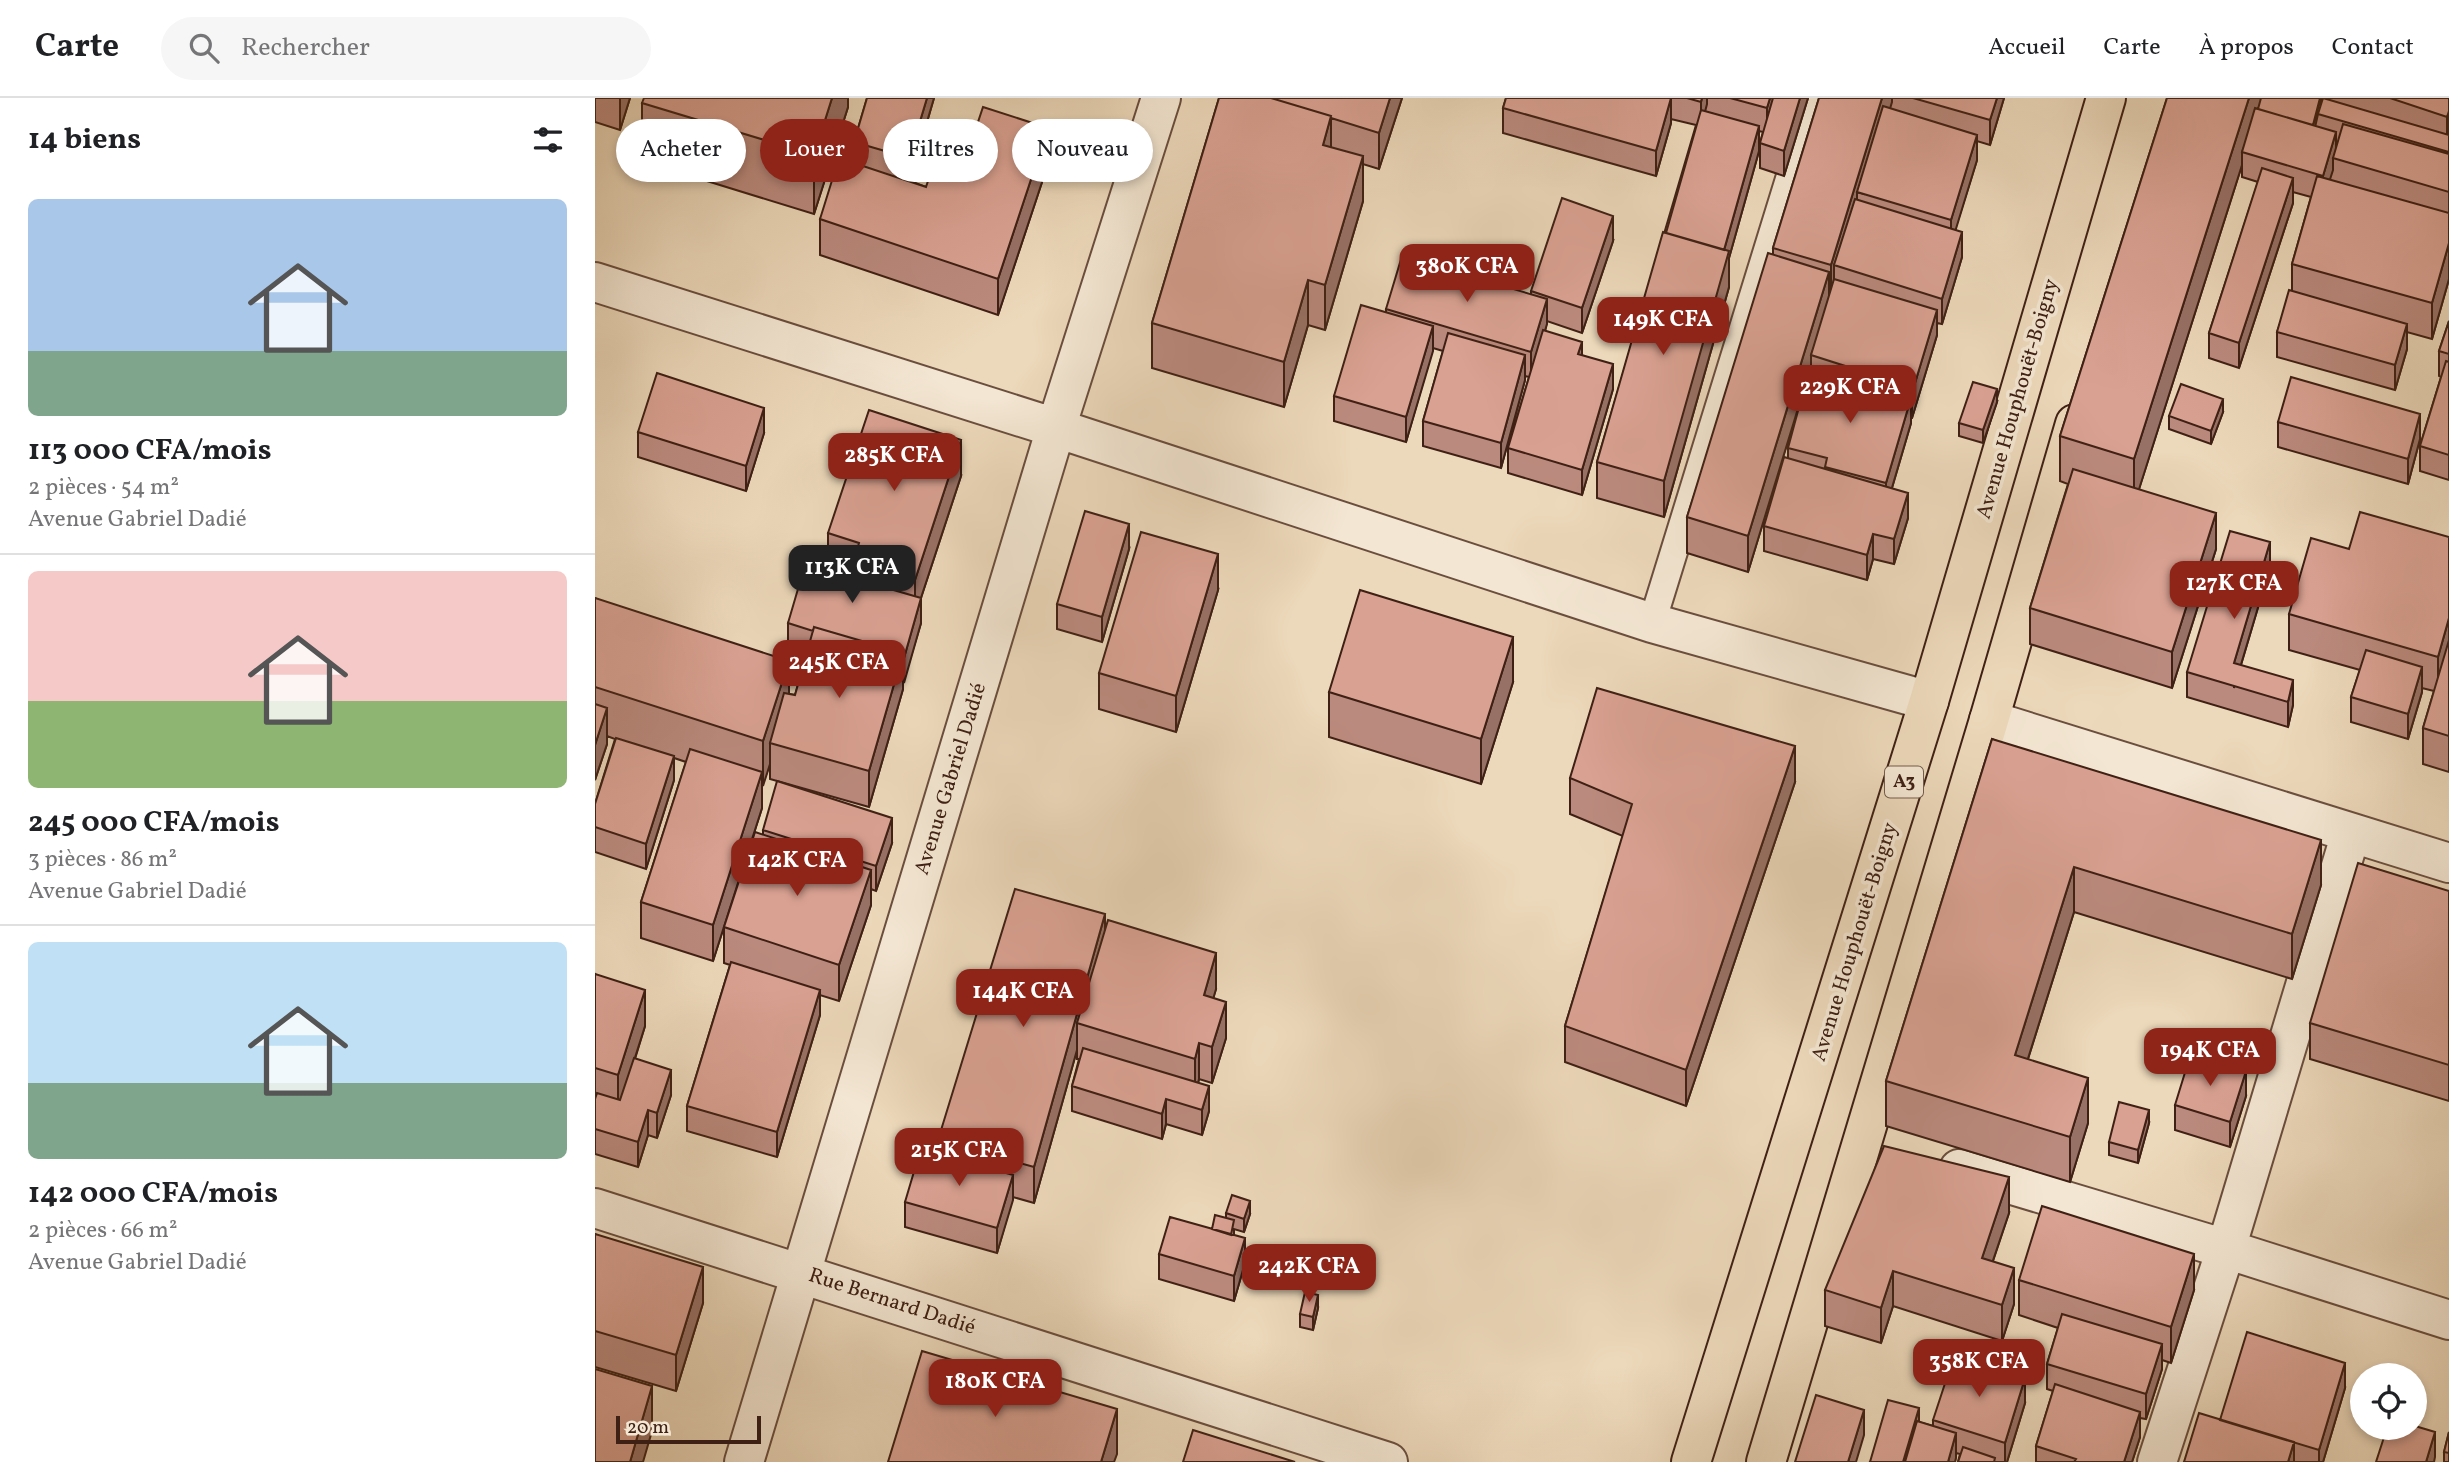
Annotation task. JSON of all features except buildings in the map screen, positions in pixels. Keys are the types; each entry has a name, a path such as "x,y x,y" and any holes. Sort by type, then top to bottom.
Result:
{"highway":[{"name":"Avenue Houphouët-Boigny","path":"1691,1462 1929,701 2106,98"},
{"path":"1766,1462 1989,720 2085,389"}],"street":[{"name":"Avenue Gabriel Dadié","path":"744,1462 1056,428 1161,98"},
{"path":"595,282 1056,428 1652,623 1929,701"},
{"path":"1989,720 2449,863"},
{"path":"2157,1462 2226,1249 2351,833"},
{"path":"1862,1139 2226,1249 2449,1320"},
{"name":"Rue Bernard Dadié","path":"595,1208 1388,1462"}],"lane":[{"path":"1652,623 1814,98"}]}
